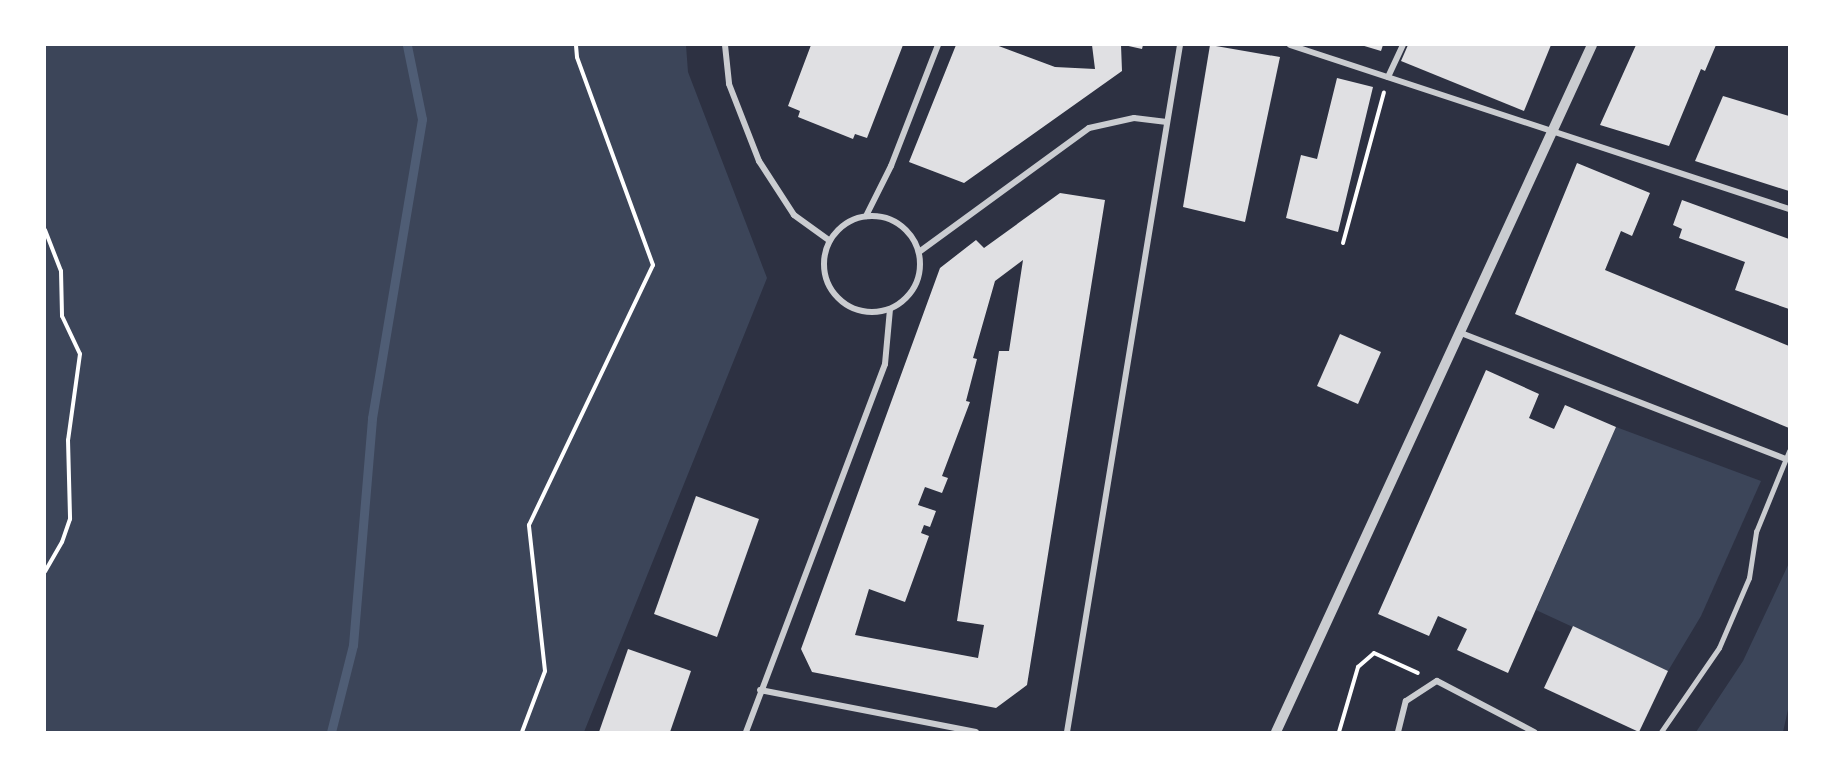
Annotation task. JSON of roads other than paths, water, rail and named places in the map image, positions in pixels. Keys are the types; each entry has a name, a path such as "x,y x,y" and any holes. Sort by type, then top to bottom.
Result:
{"street":[{"path":"724,45 729,84 759,161 794,215 830,241"},
{"path":"866,216 891,165 938,45"},
{"path":"1067,732 1155,215 1165,122 1180,45"},
{"path":"1290,45 1789,209"},
{"path":"1388,77 1403,45"},
{"path":"1276,732 1554,132 1592,45"},
{"path":"919,252 1089,128 1134,118 1165,122"},
{"path":"866,216 884,217 900,224 912,236 919,252 920,270 915,286 905,300 890,309 861,311 836,296 825,269 830,241 845,224 866,216"},
{"path":"746,732 885,364 890,309"},
{"path":"1461,333 1786,459"},
{"path":"1398,732 1406,701 1437,681 1534,732"},
{"path":"760,690 976,732"}],"lane":[{"path":"1661,732 1719,648 1749,578 1756,532 1789,451"}],"waterway":[{"path":"331,732 353,645 372,418 422,119 407,45"}]}
